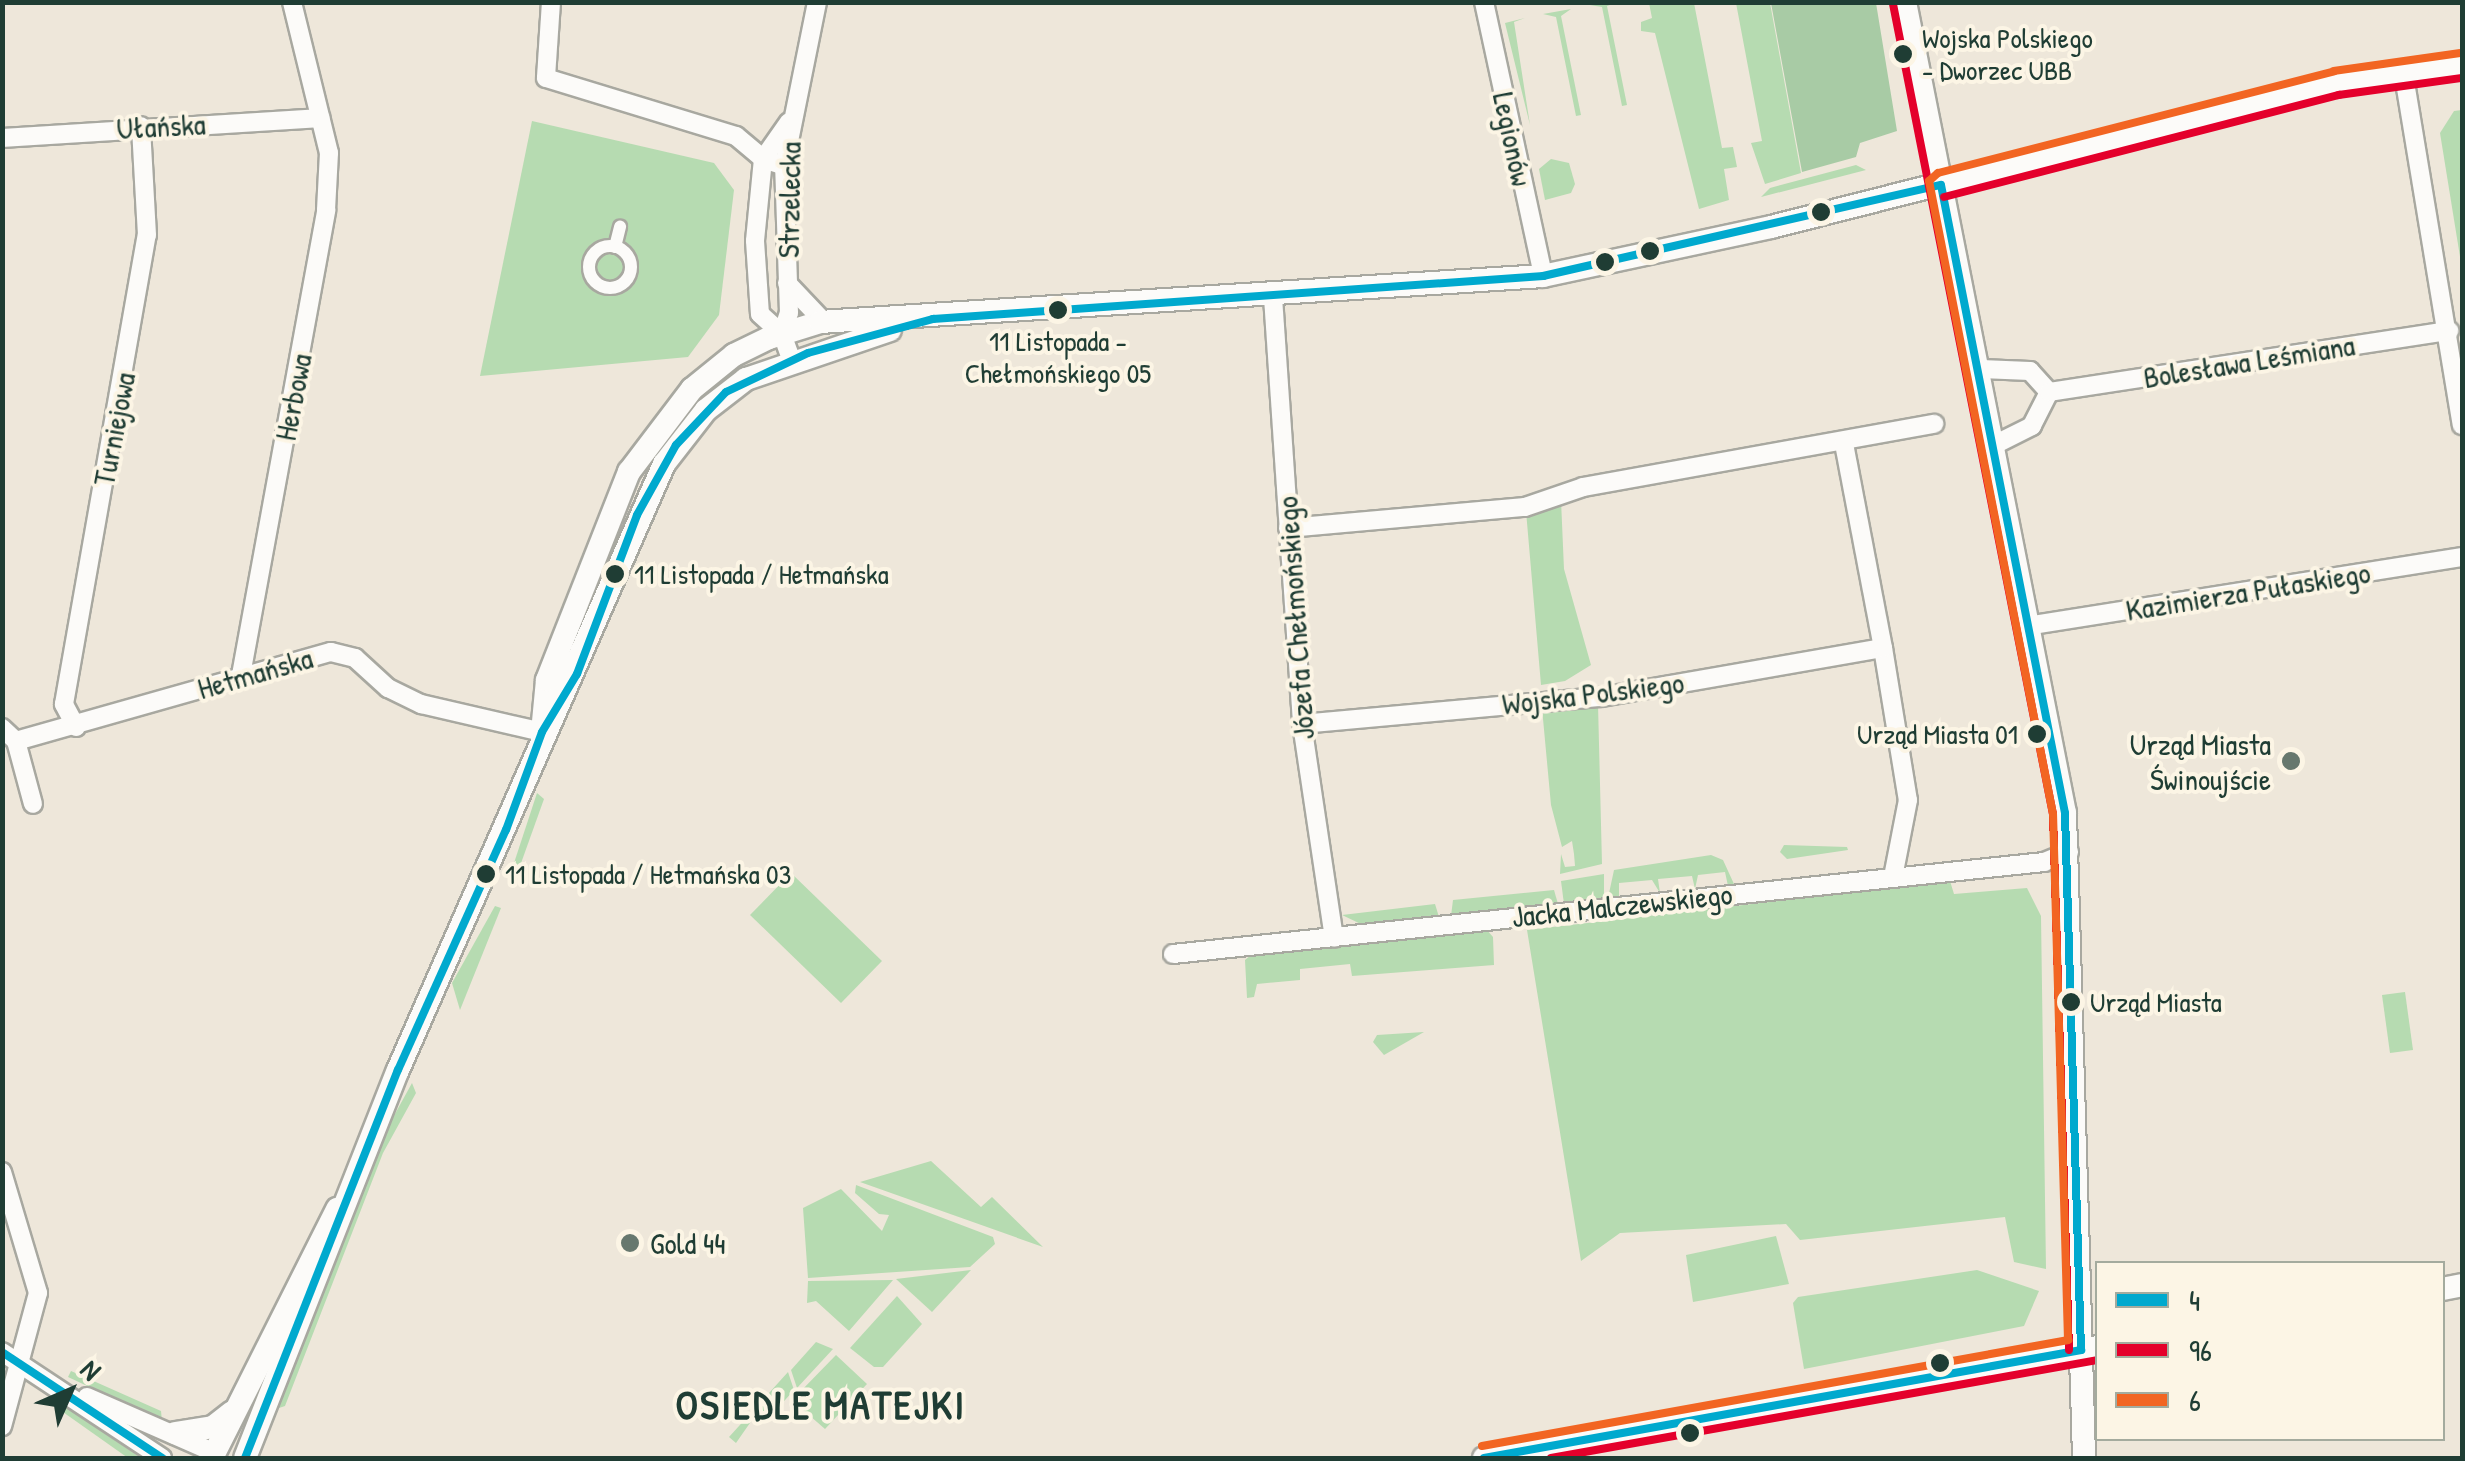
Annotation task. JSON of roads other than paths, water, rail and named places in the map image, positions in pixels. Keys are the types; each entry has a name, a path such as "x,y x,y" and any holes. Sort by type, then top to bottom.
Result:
{"street":[{"name":"Herbowa","path":"242,675 326,210 329,153 292,2"},
{"path":"551,2 546,78 736,136 763,158 784,166"},
{"name":"Strzelecka","path":"782,334 789,313 784,166 817,2"},
{"name":"Legionów","path":"1484,2 1544,276"},
{"path":"1905,2 2032,625 2068,852 2089,1348 2084,1458"},
{"path":"542,732 547,680 629,472 676,406 734,354 782,334 824,322 932,319 1544,276 1941,185 2170,122 2402,70 2462,64"},
{"path":"2402,70 2462,424"},
{"name":"Ułańska","path":"2,138 141,126 320,118"},
{"name":"Strzelecka","path":"734,354 753,326 763,158 792,118"},
{"name":"Turniejowa","path":"76,726 64,704 147,235 141,126"},
{"path":"614,247 620,226"},
{"name":"Strzelecka","path":"787,282 824,322"},
{"name":"Józefa Chełmońskiego","path":"1273,297 1302,724 1334,938"},
{"name":"Strzelecka","path":"756,300 763,320 782,334 792,359"},
{"path":"244,1458 352,1186 542,732 577,674 637,515 676,444 726,392 792,359 932,319"},
{"name":"Bolesława Leśmiana","path":"2048,392 2449,331"},
{"path":"1981,369 2030,371 2048,392 2032,426 1996,444"},
{"path":"1288,528 1524,507 1584,487 1934,424"},
{"path":"1844,443 1908,800 1893,877"},
{"name":"Kazimierza Pułaskiego","path":"2032,625 2462,557"},
{"name":"Wojska Polskiego","path":"1302,724 1602,696 1883,648"},
{"name":"Hetmańska","path":"9,734 76,726 331,652 355,658 388,688 420,704 542,732"},
{"path":"9,734 32,804"},
{"name":"Jacka Malczewskiego","path":"1173,954 2044,862 2068,852"},
{"path":"2,1172 38,1294 2,1426"},
{"path":"58,1385 175,1433 218,1457 235,1410 316,1241 352,1186"},
{"path":"1484,1458 2089,1348"},
{"path":"2,1352 58,1385 162,1458"},
{"path":"175,1433 213,1427 235,1410"},
{"path":"261,1422 264,1458"}],"place":[{"name":"Wojska Polskiego - Dworzec UBB","path":"1903,54"},
{"name":"11 Listopada - Chełmońskiego 05","path":"1058,310"},
{"name":"11 Listopada / Hetmańska","path":"615,574"},
{"name":"Urząd Miasta 01","path":"2037,734"},
{"name":"Urząd Miasta Świnoujście","path":"2291,761"},
{"name":"11 Listopada / Hetmańska 03","path":"486,874"},
{"name":"Urząd Miasta","path":"2071,1002"},
{"name":"Gold 44","path":"630,1243"}],"district":[{"name":"OSIEDLE MATEJKI","path":"821,1404"}]}
